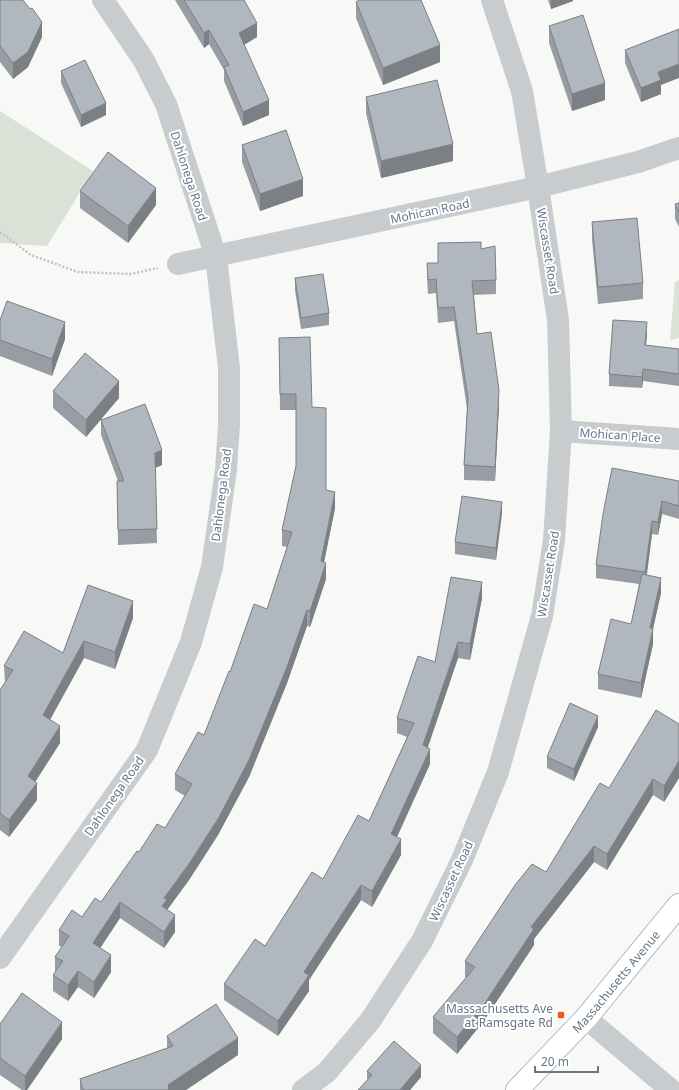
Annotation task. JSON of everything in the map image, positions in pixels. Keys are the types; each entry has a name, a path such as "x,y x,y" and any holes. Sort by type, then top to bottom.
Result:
{"main road":[{"name":"Massachusetts Avenue","path":"517,1090 586,1018 679,905"}],"street":[{"name":"Dahlonega Road","path":"0,958 147,750 191,642 212,567 226,470 229,424 229,368 216,257 166,104 143,59 103,0"},
{"name":"Wiscasset Road","path":"303,1090 326,1072 370,1021 422,941 462,860 498,772 542,616 554,540 561,432 558,320 522,91 492,0"},
{"name":"Mohican Road","path":"178,264 538,187 638,162 679,148"},
{"name":"Mohican Place","path":"561,432 679,439"},
{"path":"586,1018 671,1090"}],"path":[{"path":"0,232 31,255 78,272 130,274 178,264"}],"shaded area":[{"path":"0,111 93,171 47,246 0,243"},
{"path":"679,280 679,338 670,340 675,282"}],"building":[{"path":"0,0 23,0 30,9 32,8 42,22 28,52 13,63 0,46"},
{"path":"184,0 244,0 257,23 239,33 269,100 243,112 224,67 229,65 209,30 204,33"},
{"path":"359,0 421,0 440,45 383,68 356,2"},
{"path":"583,15 605,83 572,94 549,26"},
{"path":"679,29 679,64 658,72 661,80 641,88 625,50"},
{"path":"85,60 106,103 81,115 61,71"},
{"path":"437,80 453,144 381,161 366,97"},
{"path":"286,130 303,179 260,194 242,145"},
{"path":"108,152 156,188 128,226 80,191"},
{"path":"679,203 679,212 675,204"},
{"path":"637,218 643,283 598,287 592,222"},
{"path":"481,242 481,249 495,246 496,280 472,281 477,334 491,332 499,390 495,467 464,465 468,399 454,307 438,308 436,279 428,280 427,263 438,263 438,243"},
{"path":"323,274 329,313 301,318 295,278"},
{"path":"7,301 65,322 52,359 0,340 0,320"},
{"path":"613,320 647,322 645,345 679,349 679,374 643,369 642,377 609,374"},
{"path":"310,337 312,407 326,408 326,490 335,492 321,561 326,563 310,611 307,610 287,667 249,760 218,819 189,864 164,898 167,900 162,906 175,915 164,932 120,902 93,943 111,955 94,982 78,971 68,985 53,975 63,961 55,957 69,936 59,930 72,910 82,917 95,898 101,902 137,851 139,852 157,824 165,828 192,784 175,774 198,732 204,735 229,671 230,672 254,604 267,609 292,532 282,530 296,466 296,394 280,394 279,338"},
{"path":"85,353 119,381 86,420 53,391"},
{"path":"145,404 162,450 155,453 157,529 118,530 117,481 124,481 101,420"},
{"path":"612,468 679,481 679,506 662,501 658,522 652,521 645,572 596,565 603,514"},
{"path":"462,496 502,502 496,548 455,542"},
{"path":"642,574 661,578 650,628 653,629 641,683 598,674 611,619 631,624"},
{"path":"451,577 482,582 470,644 458,642 423,745 430,749 391,834 401,839 372,891 361,885 304,972 309,975 278,1021 224,984 255,939 265,946 312,872 323,879 358,815 369,821 414,723 397,718 418,656 435,662"},
{"path":"88,585 133,601 115,652 84,641 43,715 60,726 28,776 37,783 9,820 0,813 0,690 13,670 4,666 24,631 63,653"},
{"path":"570,703 598,716 574,769 547,757"},
{"path":"656,710 679,724 679,761 664,786 653,779 607,854 594,846 531,927 534,929 483,1006 457,1037 433,1017 475,967 465,961 515,885 532,864 546,872 600,783 609,788"},
{"path":"22,993 62,1022 25,1076 0,1058 0,1024"},
{"path":"216,1004 238,1038 168,1085 168,1090 83,1090 80,1079 173,1046 167,1036"},
{"path":"394,1041 421,1065 400,1090 358,1090 372,1075 367,1071"}],"place":[{"name":"Massachusetts Ave at Ramsgate Rd","path":"561,1015"}]}
